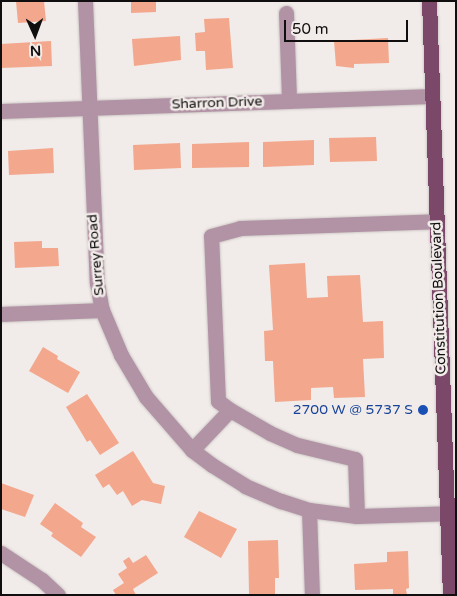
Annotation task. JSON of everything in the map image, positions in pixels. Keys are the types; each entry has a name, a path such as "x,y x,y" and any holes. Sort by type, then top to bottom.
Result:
{"main road":[{"name":"Constitution Boulevard","path":"429,1 436,220 451,514 450,595"}],"street":[{"name":"Surrey Road","path":"85,1 94,257 102,310 120,355 146,397 192,450 245,486 309,510 357,516 451,514"},
{"path":"286,13 289,101"},
{"name":"Sharron Drive","path":"1,111 432,96"},
{"path":"357,516 355,459 298,445 270,433 218,401 211,236 240,228 436,220"},
{"path":"1,314 102,310"},
{"path":"192,450 230,410"},
{"path":"309,510 312,595"},
{"path":"1,553 30,571 58,595"}],"building":[{"path":"16,1 44,1 46,21 18,23"},
{"path":"131,1 156,1 156,12 131,13"},
{"path":"229,18 233,68 206,70 205,51 196,51 195,33 205,32 204,19"},
{"path":"180,36 181,60 134,66 132,39"},
{"path":"388,38 389,63 354,64 354,68 336,66 334,41"},
{"path":"51,41 52,66 1,68 1,44"},
{"path":"376,137 377,161 330,162 329,138"},
{"path":"314,140 314,165 263,167 263,142"},
{"path":"249,142 249,167 192,168 192,144"},
{"path":"180,143 181,168 134,170 133,145"},
{"path":"53,148 54,173 9,175 8,151"},
{"path":"42,241 42,248 58,248 59,266 15,268 14,242"},
{"path":"305,263 307,298 328,297 327,276 360,275 363,322 383,321 384,358 363,359 365,397 334,398 333,387 311,388 311,400 275,402 273,361 265,361 264,331 273,330 269,265"},
{"path":"43,347 58,356 57,359 80,372 68,393 29,371"},
{"path":"87,394 119,443 100,455 90,440 87,442 66,407"},
{"path":"133,451 153,483 165,486 161,504 142,500 132,506 123,491 117,495 109,484 103,488 95,475"},
{"path":"1,483 34,495 25,517 1,509"},
{"path":"55,503 83,523 81,527 96,537 81,557 51,536 53,533 40,524"},
{"path":"199,511 237,529 221,558 184,537"},
{"path":"278,540 279,578 275,578 275,594 249,594 248,541"},
{"path":"408,551 409,588 406,589 407,595 393,595 393,589 355,590 354,564 387,562 387,552"},
{"path":"146,555 158,573 133,589 136,595 116,595 113,590 124,583 118,574 127,568 123,561 129,557 133,563"}],"place":[{"name":"2700 W @ 5737 S","path":"423,410"}]}
